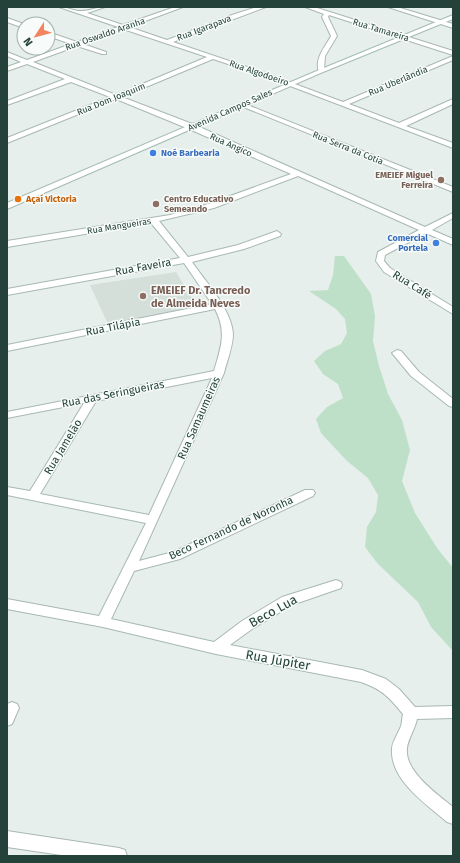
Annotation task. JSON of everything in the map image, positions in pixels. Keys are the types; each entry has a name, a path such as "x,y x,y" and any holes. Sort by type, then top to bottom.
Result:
{"street":[{"name":"Rua Algodoeiro","path":"62,7 292,84 453,146"},
{"path":"82,13 102,7"},
{"name":"Rua Oswaldo Aranha","path":"7,69 180,7"},
{"name":"Rua Igarapava","path":"168,42 234,16 263,7"},
{"name":"Rua Tamareira","path":"308,7 453,53"},
{"path":"391,7 453,26"},
{"path":"321,71 320,65 322,55 334,36 325,18 327,13"},
{"name":"Avenida Campos Sales","path":"7,206 321,71 453,17"},
{"path":"56,37 104,53"},
{"name":"Rua Angico","path":"7,54 72,78 192,127 453,242"},
{"name":"Rua Dom Joaquim","path":"7,142 214,57"},
{"name":"Rua Uberlândia","path":"343,104 453,58"},
{"path":"7,103 72,78"},
{"path":"401,125 453,101"},
{"name":"Rua Serra da Cotia","path":"243,105 453,190"},
{"name":"Rua Mangueiras","path":"7,244 154,221 211,206 297,174"},
{"path":"426,230 453,215"},
{"name":"Rua Samaumeiras","path":"102,622 153,520 219,373 225,354 228,334 225,319 218,306 186,260 154,221"},
{"name":"Rua Café","path":"426,230 381,254 380,261 387,270 453,311"},
{"name":"Rua Faveira","path":"7,292 225,252 277,234"},
{"name":"Rua Tilápia","path":"7,348 218,306"},
{"path":"398,353 415,374 453,404"},
{"name":"Rua das Seringueiras","path":"7,414 219,373"},
{"name":"Rua Jamelão","path":"33,496 93,397"},
{"path":"7,491 153,520"},
{"name":"Beco Fernando de Noronha","path":"129,568 176,556 309,493"},
{"name":"Beco Lua","path":"216,648 247,625 287,601 336,585"},
{"name":"Rua Júpiter","path":"7,604 102,622 216,648 362,676 381,683 394,693 411,713"},
{"path":"453,712 411,713 408,727 399,748 401,766 420,789 453,817"},
{"path":"7,838 119,856"}],"shaded area":[{"name":"EMEIEF Dr. Tancredo de Almeida Neves","path":"176,272 197,307 108,324 90,285"}],"green space":[{"path":"335,256 344,256 371,294 375,316 373,341 379,366 388,394 402,420 410,450 402,481 415,513 437,548 453,568 453,651 431,627 418,602 378,564 365,547 367,527 376,512 378,495 368,478 347,461 321,433 316,419 327,407 343,398 338,384 323,374 314,361 325,351 341,344 347,333 345,319 336,309 309,291 328,290 333,275"}],"place":[{"name":"Noé Barbearia","path":"153,153"},
{"name":"EMEIEF Miguel Ferreira","path":"441,180"},
{"name":"Açaí Victoria","path":"18,199"},
{"name":"Centro Educativo Semeando","path":"156,204"},
{"name":"Comercial Portela","path":"436,243"},
{"name":"EMEIEF Dr. Tancredo de Almeida Neves","path":"143,296"}]}
